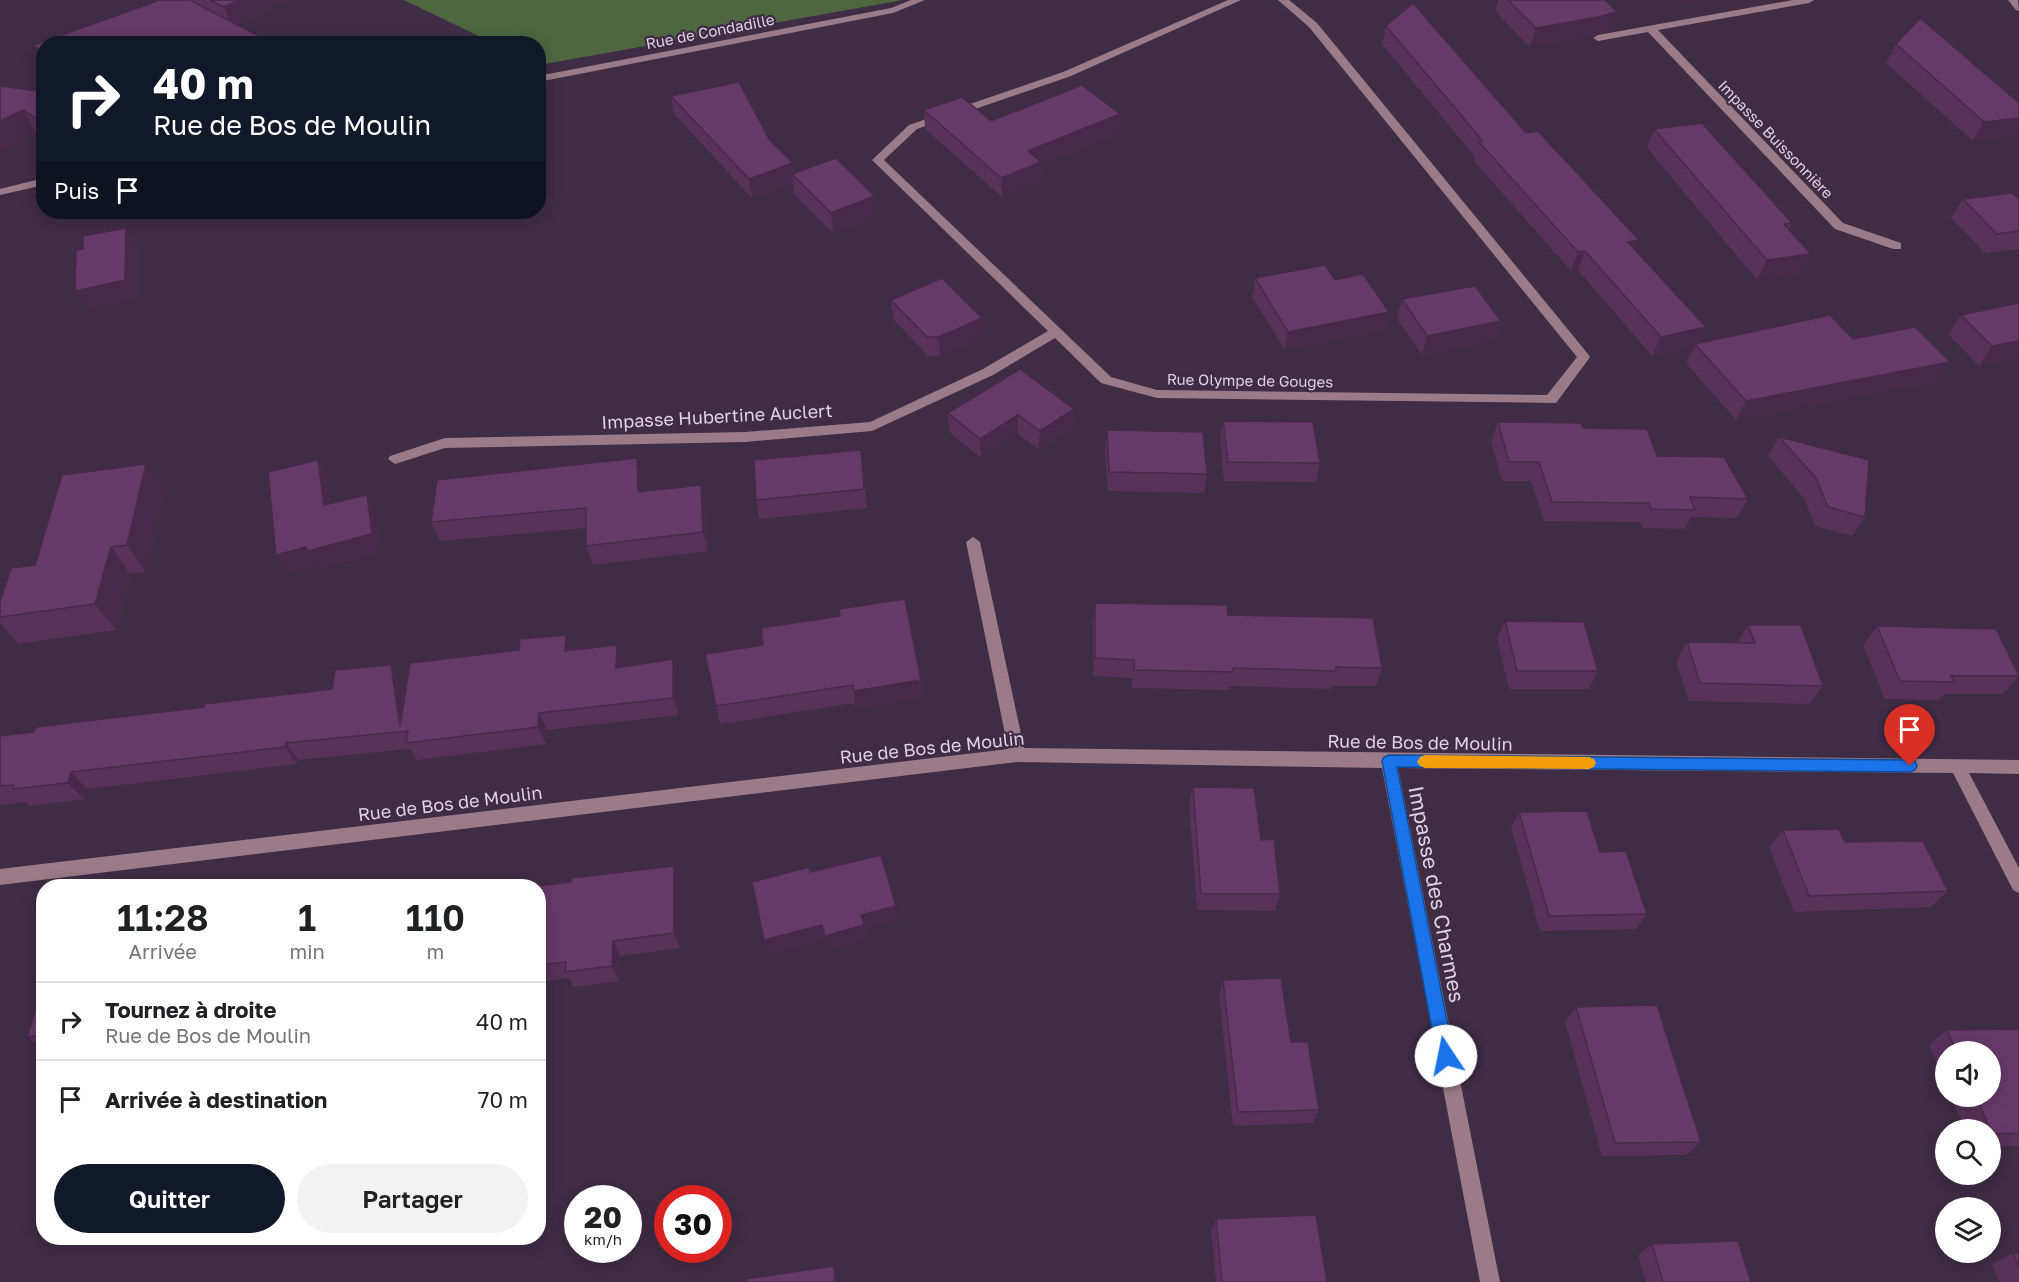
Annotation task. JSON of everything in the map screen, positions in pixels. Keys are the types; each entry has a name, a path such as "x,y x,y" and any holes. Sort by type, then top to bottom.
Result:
{"street":[{"name":"Rue de Condadille","path":"546,77 893,10 920,0"},
{"name":"Rue Olympe de Gouges","path":"1236,0 1067,74 913,127 878,160 1106,380 1157,394 1551,400 1584,357 1313,25 1283,0"},
{"path":"1598,38 1809,0"},
{"path":"2013,0 2019,8"},
{"name":"Impasse Buissonnière","path":"1650,28 1839,226 1897,246"},
{"path":"0,192 36,183"},
{"name":"Impasse Hubertine Auclert","path":"395,459 445,443 745,437 872,426 988,372 1057,331"},
{"path":"973,542 1017,755"},
{"name":"Rue de Bos de Moulin","path":"0,877 1017,755 2019,767"},
{"name":"Impasse des Charmes","path":"1389,761 1490,1282"},
{"path":"1957,766 2019,885"}],"green space":[{"path":"404,0 903,0 546,64 546,36 479,36"}],"building":[{"path":"160,0 190,0 259,36 59,36"},
{"path":"210,0 240,0 224,7"},
{"path":"1508,0 1605,0 1617,12 1536,28"},
{"path":"1413,3 1526,133 1538,131 1639,240 1628,242 1706,327 1661,337 1585,251 1578,252 1479,142 1483,141 1386,26"},
{"path":"1920,18 2019,103 2019,118 1984,122 1896,44"},
{"path":"739,82 769,139 793,163 749,179 671,96"},
{"path":"1082,85 1120,114 1028,151 1041,162 1001,178 924,110 962,97 991,121"},
{"path":"0,86 36,91 36,118 23,110 0,121"},
{"path":"1702,123 1792,223 1784,224 1811,254 1767,260 1654,129"},
{"path":"836,158 875,196 831,213 792,174"},
{"path":"2012,193 2019,199 2019,231 1997,234 1963,199"},
{"path":"126,228 125,280 75,291 76,250 83,249 83,236"},
{"path":"1325,265 1335,280 1363,274 1389,312 1288,332 1255,278"},
{"path":"942,278 982,318 939,337 927,337 891,300"},
{"path":"1475,286 1501,321 1427,336 1402,299"},
{"path":"2019,303 2019,341 1992,346 1961,315"},
{"path":"1830,315 1853,339 1915,327 1950,362 1746,401 1695,344"},
{"path":"1020,369 1074,409 1040,431 1018,415 980,439 948,413"},
{"path":"1223,421 1313,422 1320,463 1228,462"},
{"path":"1498,422 1581,423 1583,428 1647,429 1657,456 1724,457 1748,499 1690,497 1695,510 1651,509 1649,503 1552,502 1539,462 1509,462"},
{"path":"1107,430 1203,432 1207,474 1109,472"},
{"path":"1779,437 1869,460 1865,517 1828,507 1816,478"},
{"path":"861,450 864,489 756,500 754,460"},
{"path":"637,458 638,492 701,485 703,532 586,546 586,508 431,522 437,480"},
{"path":"318,460 324,505 367,495 372,534 307,551 306,547 276,555 268,472"},
{"path":"146,464 127,545 111,547 95,604 0,617 0,602 11,568 35,565 62,475"},
{"path":"905,599 921,680 854,691 853,685 716,706 705,654 763,645 761,628 840,616 839,609"},
{"path":"1095,603 1227,605 1228,615 1373,618 1382,668 1336,667 1336,671 1233,668 1233,672 1134,670 1134,660 1095,658"},
{"path":"1505,621 1584,622 1598,671 1517,671"},
{"path":"1748,625 1801,625 1823,686 1700,683 1687,642 1755,643"},
{"path":"1877,626 1996,629 2019,676 1951,676 1955,682 1900,681"},
{"path":"566,635 565,651 617,645 616,668 673,659 673,698 539,713 538,727 406,743 408,731 286,743 285,747 71,772 68,783 13,789 14,785 0,786 0,736 34,732 36,727 332,689 335,670 391,665 400,727 410,663 519,650 520,639"},
{"path":"1193,787 1254,788 1261,840 1274,839 1280,894 1201,894"},
{"path":"1587,811 1600,852 1626,851 1647,914 1549,916 1519,812"},
{"path":"1839,829 1845,842 1923,841 1948,891 1809,896 1783,830"},
{"path":"881,855 896,906 861,915 864,925 825,936 822,925 764,940 752,882 809,867 810,872"},
{"path":"674,866 674,933 613,941 612,966 565,972 566,962 546,964 546,885 571,882 571,878"},
{"path":"1281,978 1291,1042 1308,1042 1319,1110 1238,1112 1223,980"},
{"path":"1657,1005 1701,1142 1615,1143 1576,1007"},
{"path":"36,1008 36,1036 27,1037"},
{"path":"2019,1029 2019,1133 2001,1134 2001,1119 1986,1119 1981,1107 2001,1107 2001,1041 1952,1041 1947,1030"},
{"path":"1316,1215 1327,1282 1222,1282 1216,1219"},
{"path":"1738,1241 1751,1282 1663,1282 1652,1244"},
{"path":"2013,1253 2019,1253 2019,1267"},
{"path":"834,1266 835,1282 746,1282 746,1279"}],"slow traffic":[{"path":"1425,762 1589,763"}],"route":[{"path":"1446,1056 1389,761 1910,766"}]}
